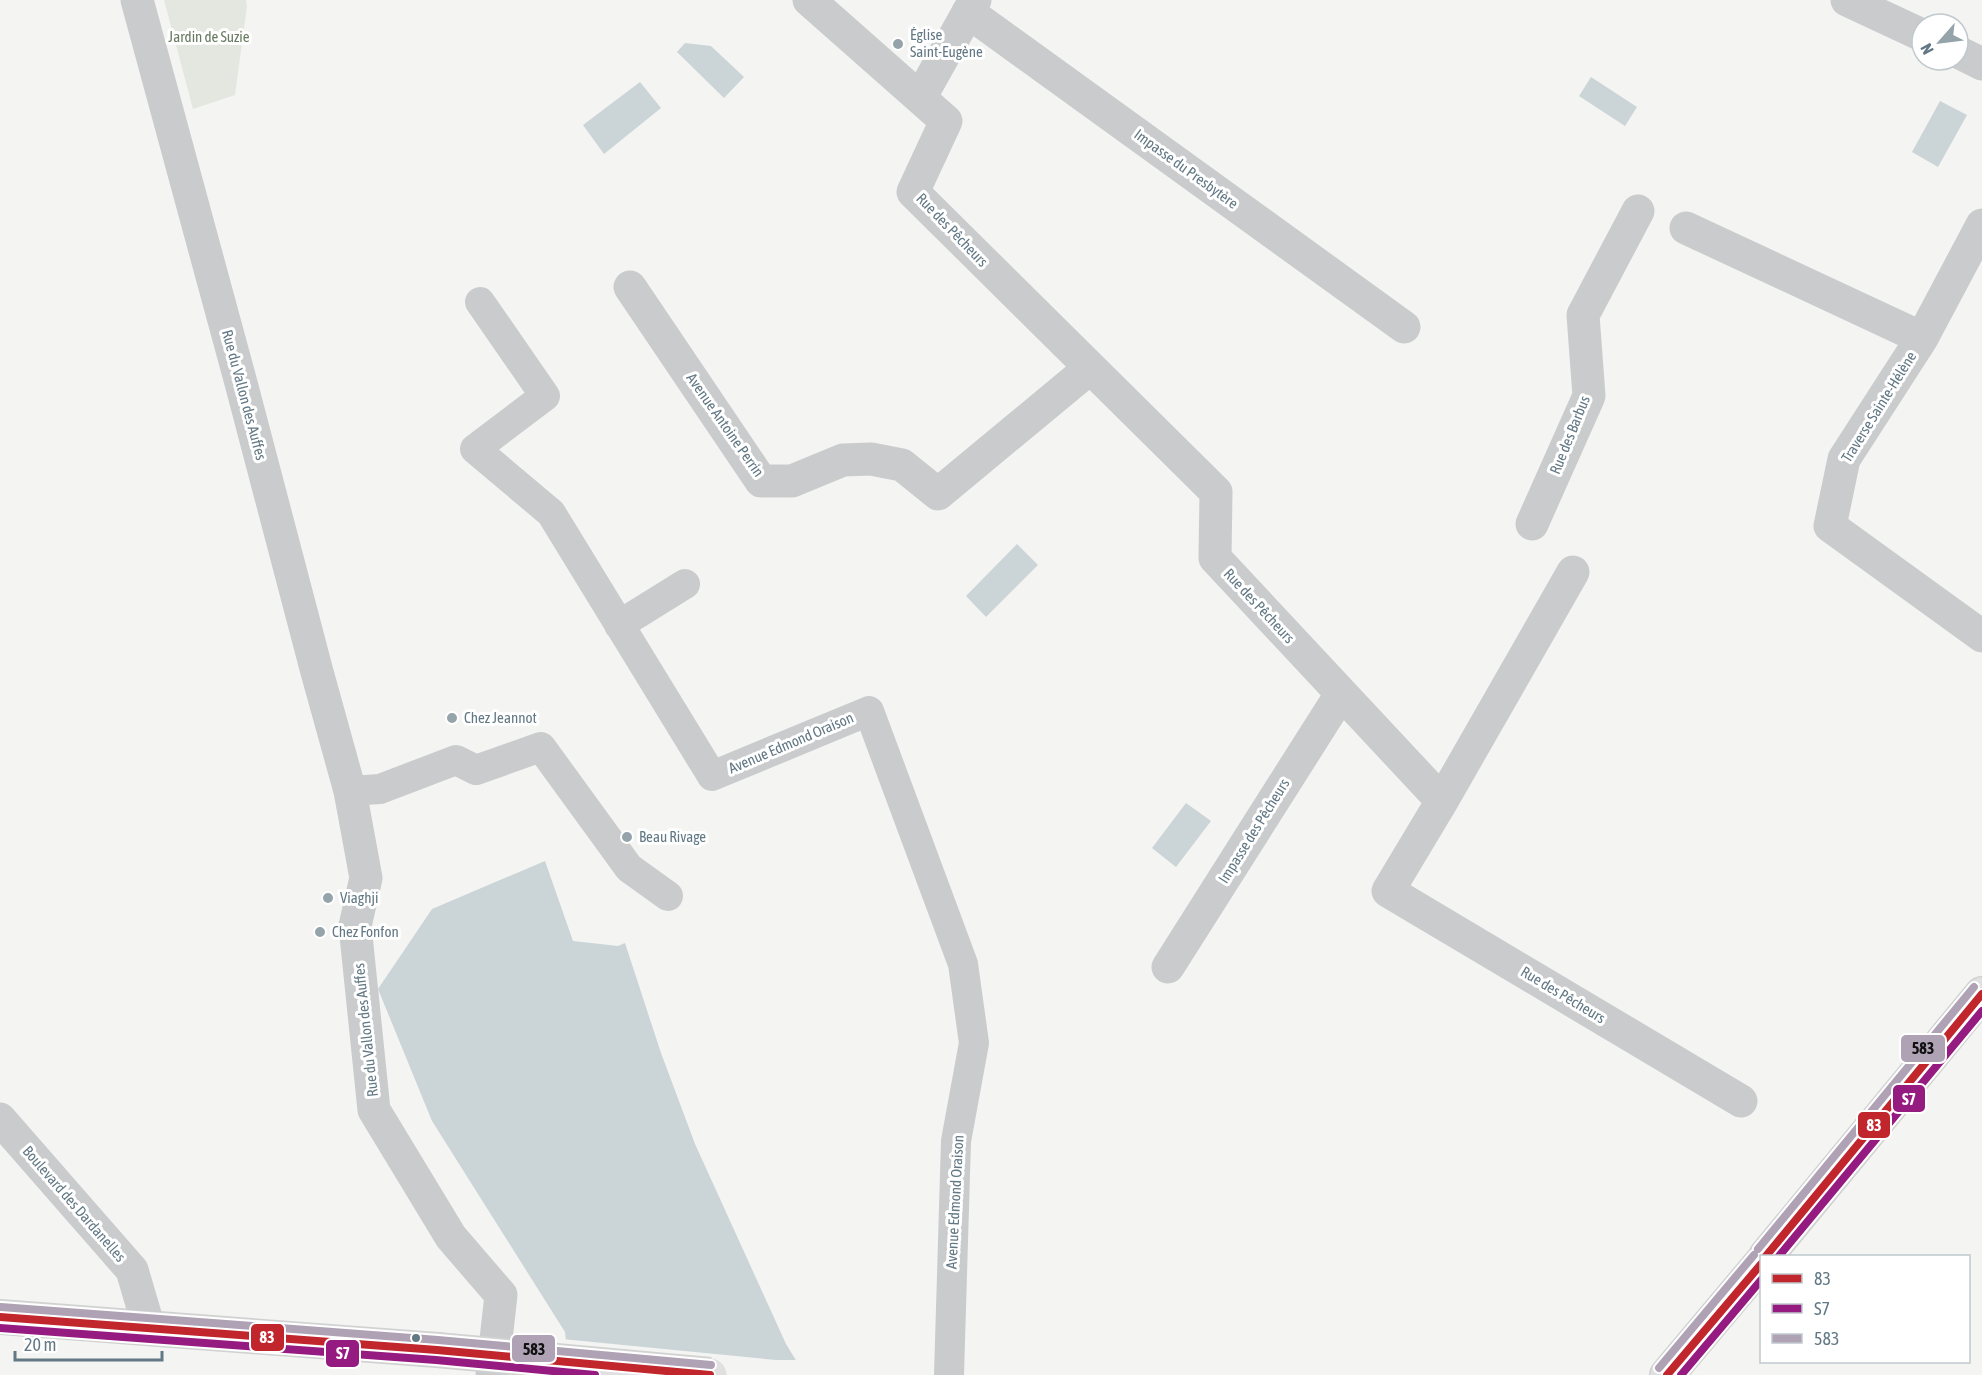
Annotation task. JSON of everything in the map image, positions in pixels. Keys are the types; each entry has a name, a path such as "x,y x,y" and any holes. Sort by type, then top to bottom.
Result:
{"main road":[{"path":"1768,1255 1982,994"},
{"path":"1667,1375 1760,1263"},
{"path":"0,1317 437,1350 710,1375"}],"street":[{"name":"Rue du Vallon des Auffes","path":"137,0 241,383 316,672 350,791 366,878 355,926 374,1110 451,1237 501,1295 492,1375"},
{"path":"809,0 920,98 972,6"},
{"path":"1847,0 1910,29"},
{"name":"Impasse du Presbytère","path":"972,6 1404,327"},
{"name":"Rue des Pêcheurs","path":"920,98 946,121 913,192 1216,492 1215,558 1442,801 1388,891 1741,1101"},
{"name":"Rue des Barbus","path":"1532,524 1589,396 1583,315 1638,211"},
{"name":"Traverse Sainte-Hélène","path":"1982,225 1922,338 1844,459 1830,526 1982,636"},
{"path":"1686,228 1922,338"},
{"name":"Avenue Antoine Perrin","path":"630,287 761,481 792,481 843,460 871,459 902,465 938,494 1090,368"},
{"name":"Avenue Edmond Oraison","path":"480,302 545,396 475,450 551,513 712,776 868,711 963,964 974,1043 956,1141 949,1375"},
{"path":"1442,801 1573,572"},
{"path":"619,625 685,584"},
{"name":"Impasse des Pêcheurs","path":"1168,967 1341,694"},
{"path":"350,791 381,789 456,760 476,770 541,747 629,868 668,896"},
{"name":"Boulevard des Dardanelles","path":"0,1119 132,1270 149,1329"}],"green space":[{"name":"Jardin de Suzie","path":"164,0 246,0 235,95 193,109"}],"shaded area":[{"path":"685,43 711,46 744,77 724,98 677,52"},
{"path":"1591,77 1637,107 1625,126 1579,96"},
{"path":"640,82 661,108 604,154 583,125"},
{"path":"1940,101 1967,115 1938,167 1912,152"},
{"path":"1017,544 1038,565 986,617 966,596"},
{"path":"1186,803 1211,821 1176,867 1152,848"},
{"path":"545,861 573,941 618,946 625,943 661,1053 695,1144 786,1344 805,1375 570,1375 565,1332 432,1121 378,989 432,909"}],"pier":[{"path":"562,1339 776,1360 800,1360 808,1375 567,1375"}],"transit line":[{"name":"583","path":"1758,1249 1974,987"},
{"name":"83","path":"1767,1255 1982,994"},
{"name":"S7","path":"1780,1255 1982,1011"},
{"name":"583","path":"1659,1368 1754,1255"},
{"name":"83","path":"1667,1375 1760,1265"},
{"name":"S7","path":"1681,1375 1760,1281"},
{"name":"583","path":"1,1307 438,1340 711,1365"},
{"name":"83","path":"0,1317 437,1350 710,1375"},
{"name":"S7","path":"0,1328 436,1360 595,1375"}],"place":[{"name":"Église Saint-Eugène","path":"898,44"},
{"name":"Chez Jeannot","path":"452,718"},
{"name":"Beau Rivage","path":"627,837"},
{"name":"Viaghji","path":"328,898"},
{"name":"Chez Fonfon","path":"320,932"}]}
